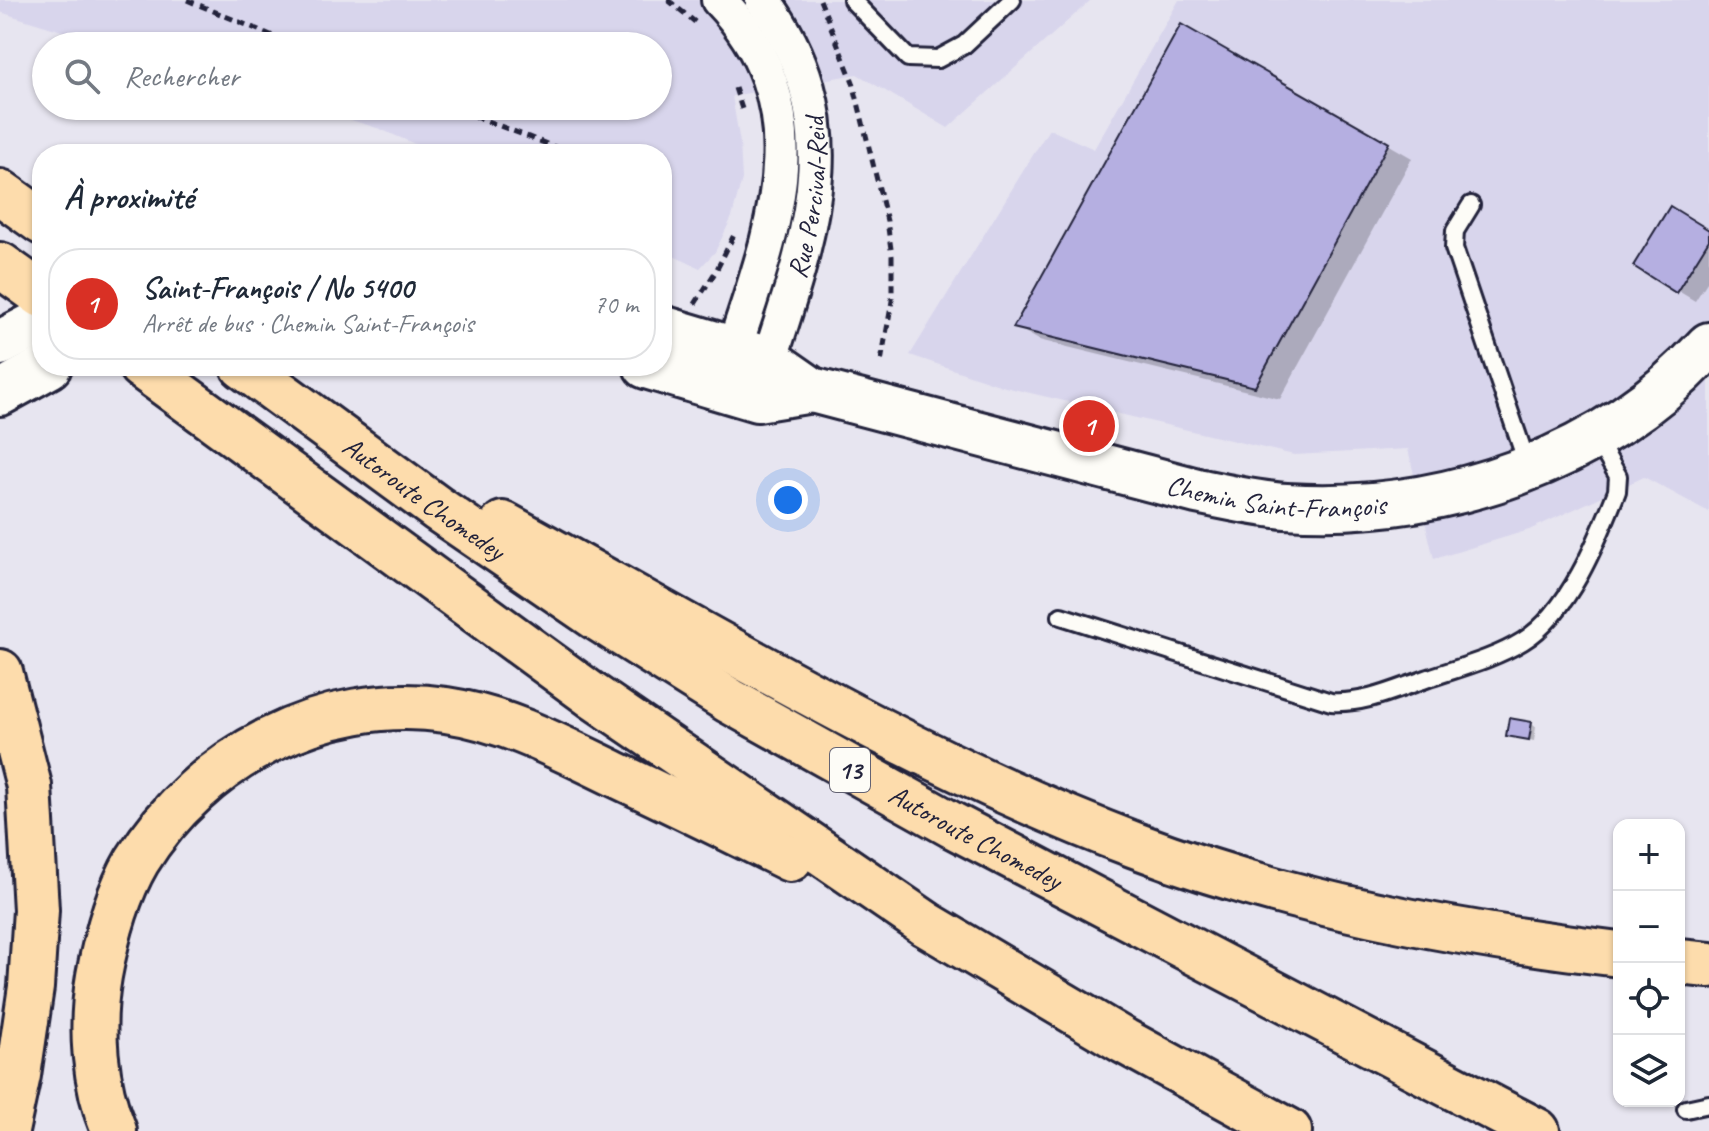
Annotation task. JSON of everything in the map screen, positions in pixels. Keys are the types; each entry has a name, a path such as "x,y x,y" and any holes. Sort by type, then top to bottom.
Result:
{"highway":[{"path":"0,265 32,288"},
{"path":"155,376 580,687 926,924 1124,1041 1289,1131"},
{"name":"Autoroute Chomedey","path":"257,376 438,509 596,617 805,745 1537,1131"},
{"path":"329,428 881,731 948,765 1076,822 1195,866 1302,896 1460,931 1613,953"},
{"path":"0,672 29,786 36,910 31,987 6,1131"},
{"path":"114,1131 102,1095 96,1057 94,1028 97,990 108,932 136,863 178,808 227,766 254,747 286,732 341,715 413,707 479,716 512,726 926,924"},
{"path":"1685,963 1709,965"}],"street":[{"name":"Rue Percival-Reid","path":"719,0 742,28 765,71 779,117 782,141 776,211 745,374"},
{"name":"Rue Percival-Reid","path":"745,374 802,253 817,163 813,116 800,65 784,31 763,0"},
{"name":"Chemin Saint-François","path":"679,316 745,374"},
{"path":"0,343 32,326"},
{"name":"Chemin Saint-François","path":"672,368 745,374 1154,481 1243,501 1284,506 1351,506 1420,499 1478,486 1528,467 1595,436 1652,399 1709,345"},
{"path":"0,393 32,375"}],"lane":[{"path":"852,0 908,58 938,59 964,45 1012,0"},
{"path":"1471,205 1455,231 1454,248 1528,467"},
{"path":"1061,616 1331,702 1363,701 1499,653 1540,630 1570,590 1617,491 1618,476 1595,436"},
{"path":"1686,1109 1709,1104"}],"path":[{"path":"187,0 264,32"},
{"path":"668,0 704,33"},
{"path":"820,0 853,82 887,221 892,256 892,301 881,362"},
{"path":"733,83 745,118"},
{"path":"484,120 547,144"},
{"path":"679,316 716,271 739,224"}],"shaded area":[{"path":"0,0 1091,0 948,128 857,74 732,96 742,179 732,217 715,252 700,268 672,255 672,144 415,144 351,120 672,120 672,32 65,32 0,12"},
{"path":"1179,0 1709,0 1709,512 1644,477 1529,530 1434,559 1408,449 1294,455 1005,387 910,355 1049,129 1094,149"}],"building":[{"path":"1181,24 1389,143 1255,387 1013,328"},
{"path":"1670,206 1709,230 1709,240 1676,293 1633,266"},
{"path":"1509,718 1532,722 1529,740 1506,736"}],"place":[{"name":"Saint-François / No 5400","path":"1089,426"}]}
